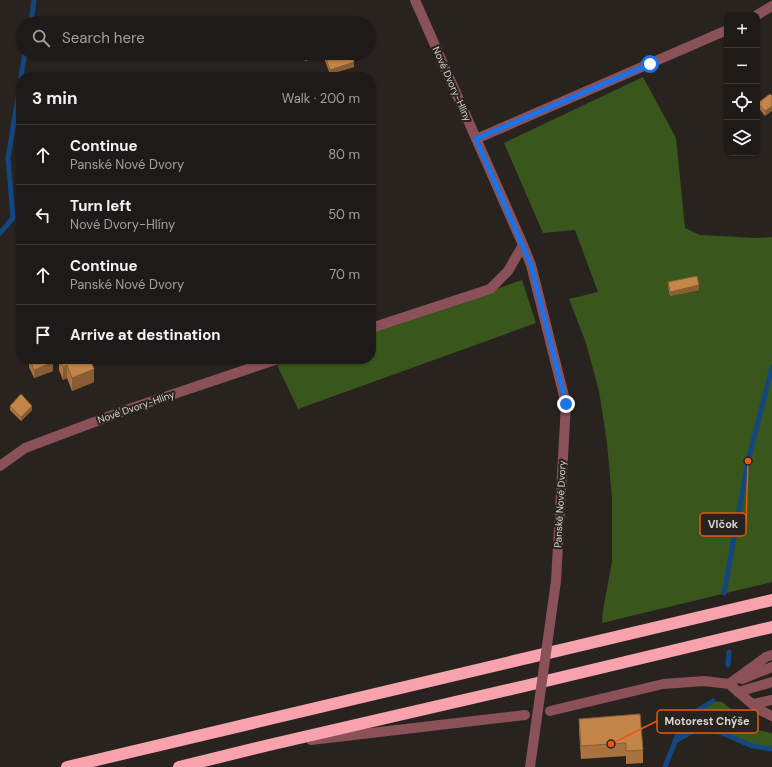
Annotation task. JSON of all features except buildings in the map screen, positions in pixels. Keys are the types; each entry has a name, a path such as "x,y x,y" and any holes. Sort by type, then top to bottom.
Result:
{"highway":[{"path":"67,767 772,600"},
{"path":"179,767 772,627"}],"street":[{"name":"Nové Dvory-Hlíny","path":"415,0 523,245"},
{"path":"760,13 772,6"},
{"path":"476,139 724,31"},
{"path":"376,326 490,289 508,271 523,245"},
{"name":"Panské Nové Dvory","path":"523,245 531,265 566,404 556,581 530,767"},
{"name":"Nové Dvory-Hlíny","path":"0,466 25,448 129,409 263,364"},
{"path":"729,684 766,657 772,655"},
{"path":"550,711 663,684 704,681 729,684 772,667"},
{"path":"738,692 772,682"},
{"path":"729,684 758,709 772,716"},
{"path":"753,704 772,700"},
{"path":"269,745 524,715"}],"green space":[{"path":"643,77 676,138 685,228 700,235 756,238 772,237 772,582 602,623 612,562 612,498 607,443 599,391 586,343 569,299 598,292 575,230 543,233 504,143"},
{"path":"522,280 536,323 298,409 277,365 376,364 376,330"},
{"path":"713,701 722,702 750,726 757,730 772,733 772,749 752,746 720,732 700,728 675,741 684,719"}],"waterway":[{"path":"32,16 34,0"},
{"path":"22,72 24,60"},
{"path":"0,233 13,218 8,158 16,109"},
{"path":"724,593 748,461 772,367"},
{"path":"728,665 729,652"},
{"path":"665,767 684,719 713,701"},
{"path":"675,741 699,728 720,732 752,746 772,749"}],"place":[{"name":"Vlčok","path":"748,461"},
{"name":"Motorest Chýše","path":"611,744"}],"route":[{"path":"566,404 531,265 476,139 650,64"}]}
